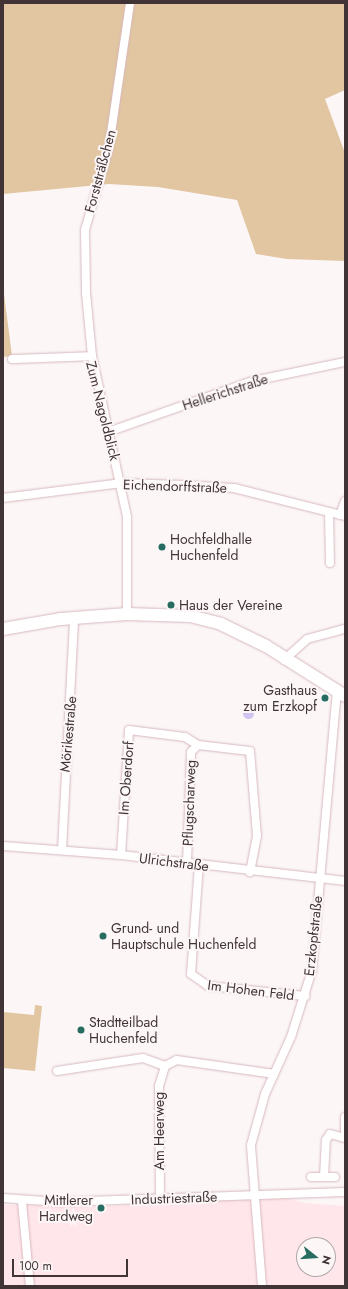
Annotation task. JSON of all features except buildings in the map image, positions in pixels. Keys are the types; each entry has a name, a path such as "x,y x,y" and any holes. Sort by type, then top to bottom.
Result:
{"main road":[{"path":"3,629 74,618 166,613 221,624 341,694"}],"street":[{"name":"Forststräßchen","path":"92,356 86,293 85,230 109,147 130,3"},
{"name":"Zum Nagoldblick","path":"12,359 92,356 108,432 122,483 127,517 127,614"},
{"name":"Hellerichstraße","path":"108,432 253,381 345,362"},
{"name":"Eichendorffstraße","path":"3,498 122,483 234,488 343,516"},
{"path":"343,516 345,501"},
{"path":"329,512 330,563"},
{"name":"Mörikestraße","path":"62,850 74,618"},
{"path":"284,660 307,639 345,629"},
{"name":"Erzkopfstraße","path":"262,1286 252,1196 251,1146 274,1074 305,996 312,970 318,877 341,694"},
{"name":"Im Oberdorf","path":"121,855 129,730 185,736 198,745 250,751 257,836 250,872"},
{"name":"Pflugscharweg","path":"187,864 191,752 198,745"},
{"name":"Ulrichstraße","path":"3,846 121,855 250,872 318,877 345,881"},
{"name":"Im Hohen Feld","path":"200,865 191,974 208,986 305,996"},
{"path":"57,1071 143,1058 165,1066 177,1060 274,1074"},
{"name":"Am Heerweg","path":"160,1198 158,1086 165,1066"},
{"path":"324,1177 326,1140 330,1134 345,1138 345,1117"},
{"path":"311,1177 335,1177"},
{"name":"Industriestraße","path":"3,1198 22,1202 345,1192"},
{"path":"22,1202 30,1286"}],"shaded area":[{"path":"3,3 345,3 345,90 325,99 345,153 345,261 287,259 256,254 237,200 158,187 109,184 3,194"},
{"path":"3,286 12,356 3,357"},
{"path":"246,708 250,708 252,709 252,717 246,718 243,715 243,711"},
{"path":"35,1005 42,1006 35,1071 3,1068 3,1012 34,1015"},
{"path":"279,1196 305,1203 345,1206 345,1286 3,1286 3,1205 113,1206"}],"place":[{"name":"Hochfeldhalle Huchenfeld","path":"162,547"},
{"name":"Haus der Vereine","path":"171,605"},
{"name":"Gasthaus zum Erzkopf","path":"325,698"},
{"name":"Grund- und Hauptschule Huchenfeld","path":"103,936"},
{"name":"Stadtteilbad Huchenfeld","path":"81,1030"},
{"name":"Mittlerer Hardweg","path":"101,1208"}]}
